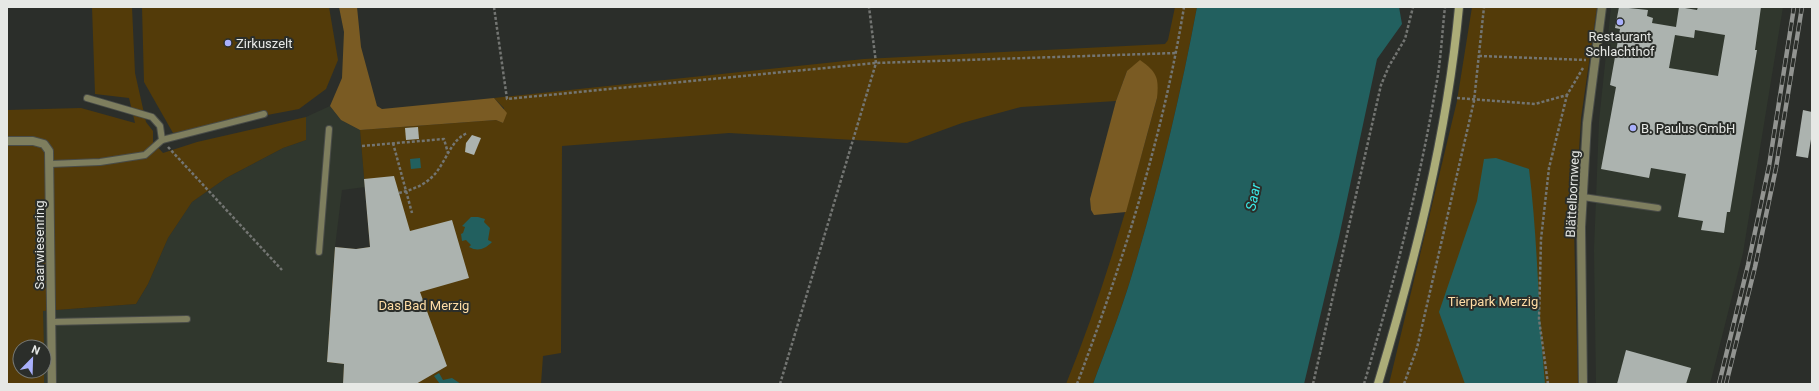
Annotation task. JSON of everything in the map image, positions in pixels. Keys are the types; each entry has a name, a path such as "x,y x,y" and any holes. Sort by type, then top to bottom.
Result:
{"main road":[{"path":"1378,384 1413,263 1428,201 1448,97 1458,7"}],"street":[{"name":"Blättelbornweg","path":"1583,384 1581,227 1587,123 1602,7"},
{"name":"Saarwiesenring","path":"7,141 33,141 44,144 49,151 52,384"}],"lane":[{"path":"87,98 152,117 160,126 162,140"},
{"path":"50,164 100,162 145,155 162,140 264,114"},
{"path":"319,252 329,129"},
{"path":"1583,197 1658,208"},
{"path":"51,322 188,319"}],"path":[{"path":"494,7 507,99 876,62 1176,53"},
{"path":"780,384 876,62 868,7"},
{"path":"1077,384 1127,241 1176,53 1184,7"},
{"path":"1313,384 1381,85 1389,66 1405,39 1413,7"},
{"path":"1364,384 1391,295 1415,196 1437,84 1444,7"},
{"path":"1404,384 1417,348 1474,101 1484,7"},
{"path":"1479,56 1588,60 1567,95 1549,168 1541,239 1539,318 1548,384"},
{"path":"1448,97 1474,101 1535,104 1567,95"},
{"path":"399,193 423,184 432,177 460,136 468,133"},
{"path":"362,146 444,139 448,153"},
{"path":"162,140 282,270"},
{"path":"393,144 412,213"}],"shaded area":[{"path":"339,7 357,7 361,47 377,106 382,109 494,98 507,113 503,123 496,120 360,130 341,120 330,106 342,78 344,32"},
{"path":"1611,7 1783,7 1743,253 1710,384 1596,384 1594,250 1599,121"},
{"path":"1140,60 1150,68 1156,76 1158,85 1157,98 1126,212 1094,215 1091,210 1090,199 1116,101 1127,71"},
{"path":"330,106 341,120 360,130 365,187 342,190 335,247 327,362 344,364 343,384 44,384 44,379 52,379 52,339 43,339 43,311 136,304 148,284 168,238 192,202 226,178 283,148 306,140 306,117"}],"green space":[{"path":"92,7 132,7 135,73 146,122 153,131 153,142 163,153 197,142 306,117 306,140 283,148 226,178 192,202 168,238 148,284 136,304 43,311 44,339 12,339 12,379 44,379 44,384 7,384 7,110 81,108 135,123 129,98 95,94"},
{"path":"142,7 329,7 338,60 326,89 299,109 173,133 144,82"},
{"name":"Das Bad Merzig","path":"1175,7 1197,7 1183,76 1168,144 1141,245 1122,305 1093,384 1066,384 1105,278 1127,207 1157,98 1127,71 1116,101 1021,107 962,123 907,143 729,133 562,146 561,353 543,356 541,384 343,384 344,364 327,362 335,247 356,249 370,247 360,130 496,120 503,123 504,108 494,98 864,59 1165,44 1168,40"},
{"name":"Tierpark Merzig","path":"1472,7 1597,7 1581,118 1574,230 1578,384 1389,384 1457,101"}],"water":[{"name":"Saar","path":"1197,7 1399,7 1402,24 1377,59 1339,237 1304,384 1093,384 1127,291 1141,245 1176,110"},
{"path":"420,158 421,168 411,169 410,159"},
{"path":"1496,158 1529,169 1545,384 1465,384 1439,312 1477,201 1484,159"},
{"path":"471,217 485,219 484,222 490,228 488,240 492,242 481,249 472,249 469,247 471,245 466,240 462,241 461,234 463,233 465,227 462,226"},
{"path":"439,373 443,380 452,378 461,384 440,384 434,376"}],"building":[{"path":"1619,7 1648,10 1647,16 1653,18 1652,23 1676,27 1679,7 1697,10 1698,7 1761,7 1755,50 1757,50 1730,212 1727,212 1724,233 1701,230 1703,221 1678,217 1686,174 1651,168 1649,178 1601,169 1616,87 1610,85 1620,29 1615,28","holes":["1695,30 1725,35 1718,76 1669,68 1675,35 1694,38"]},
{"path":"1803,110 1812,112 1812,133 1808,158 1796,156"},
{"path":"418,127 419,139 406,140 405,128"},
{"path":"472,135 481,138 474,155 465,152 466,143"},
{"path":"394,176 410,231 452,220 469,278 420,292 447,366 416,384 343,384 344,364 327,362 335,247 356,249 370,247 364,179"},
{"path":"1626,350 1691,368 1686,384 1617,384"}],"railway":[{"path":"1719,384 1748,265 1769,166 1794,7"},
{"path":"1726,384 1755,267 1776,168 1802,7"}],"place":[{"name":"Restaurant Schlachthof","path":"1620,22"},
{"name":"Zirkuszelt","path":"228,43"},
{"name":"B. Paulus GmbH","path":"1633,128"}]}
